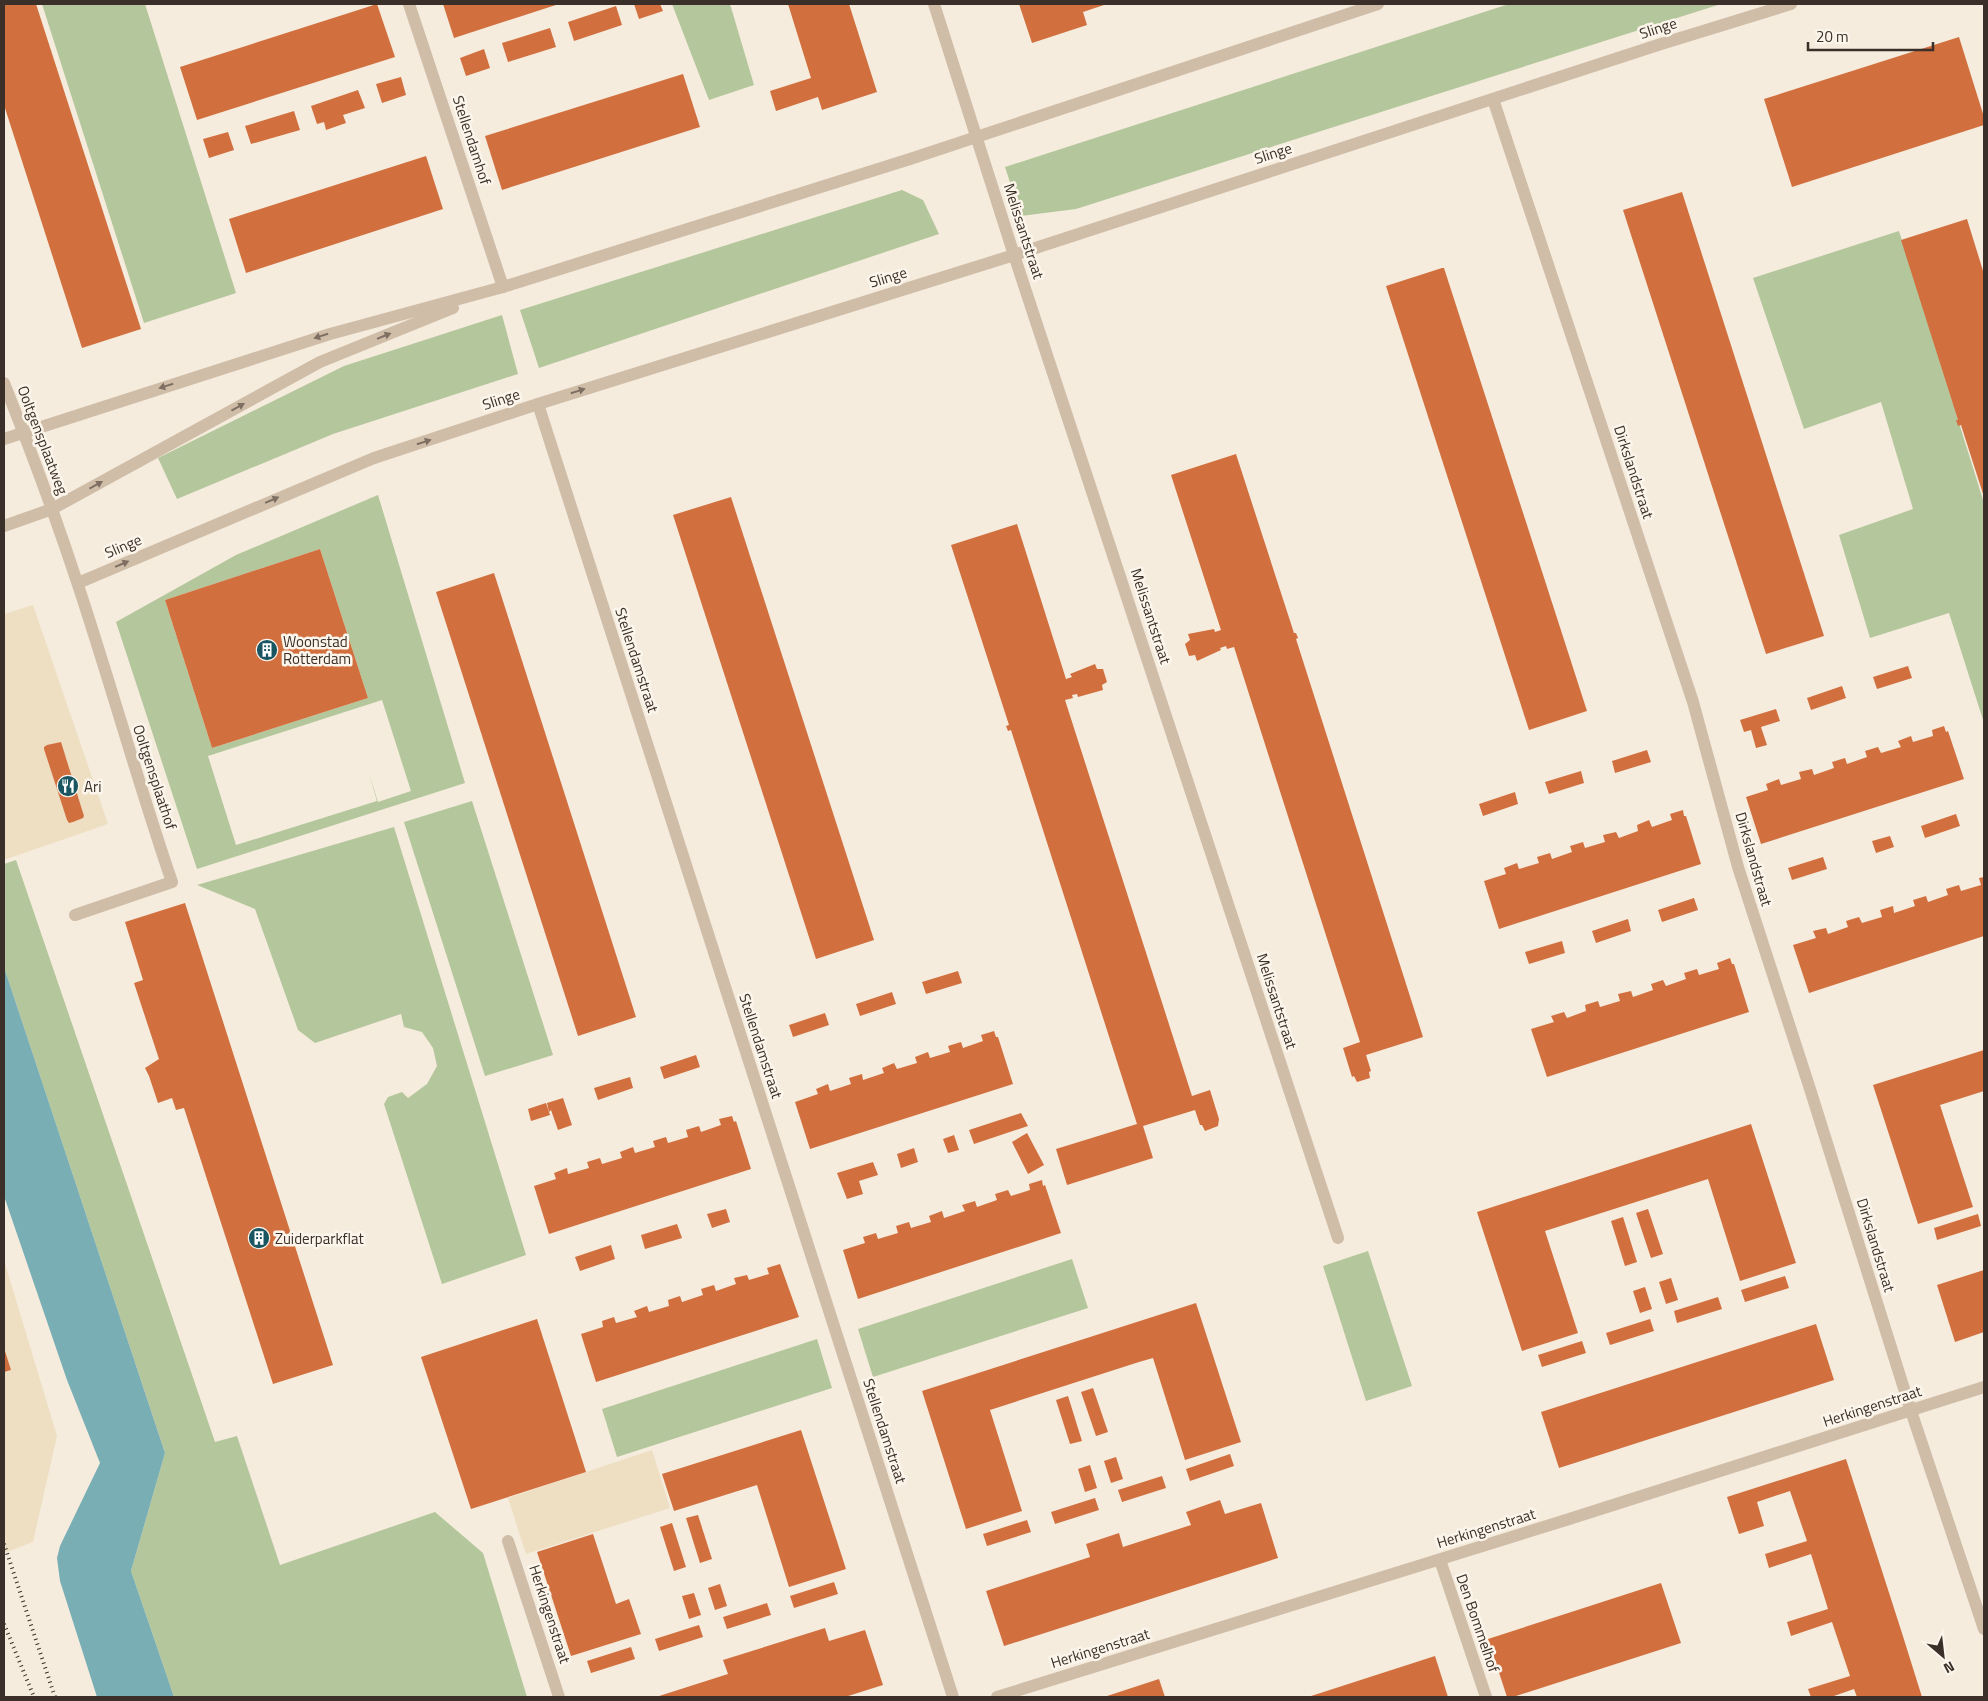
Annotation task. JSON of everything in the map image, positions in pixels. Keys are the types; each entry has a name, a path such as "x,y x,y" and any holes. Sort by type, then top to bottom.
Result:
{"street":[{"name":"Stellendamhof","path":"409,4 503,287"},
{"name":"Melissantstraat","path":"934,4 1014,255 1338,1238"},
{"path":"4,438 330,334 503,287 977,138 1378,4"},
{"name":"Slinge","path":"78,583 374,458 538,404 1014,255 1791,4"},
{"name":"Dirkslandstraat","path":"1493,99 1693,702 1738,867 1911,1411 1984,1629"},
{"path":"4,526 52,509 320,362 503,287"},
{"name":"Ooltgensplaatweg","path":"4,383 52,509"},
{"name":"Stellendamstraat","path":"538,404 953,1697"},
{"path":"52,509 78,583"},
{"name":"Ooltgensplaathof","path":"75,915 172,882 78,583"},
{"name":"Herkingenstraat","path":"997,1697 1440,1560 1911,1411 1984,1386"},
{"name":"Herkingenstraat","path":"508,1541 559,1697"},
{"name":"Den Bommelhof","path":"1440,1560 1486,1697"}],"green space":[{"path":"42,4 145,4 236,293 144,323"},
{"path":"672,4 730,4 754,85 709,100"},
{"path":"1509,4 1721,4 1076,209 1021,216 1005,167"},
{"path":"902,190 923,200 939,234 539,368 520,310"},
{"path":"1899,231 1984,503 1984,723 1949,613 1870,638 1839,535 1913,509 1881,402 1804,429 1753,278"},
{"path":"502,315 518,374 333,434 177,499 158,458 344,366"},
{"path":"378,495 465,783 197,869 116,622 236,555","holes":["320,549 368,698 212,748 165,600","382,700 411,791 378,802 368,771 377,801 236,845 208,756"]},
{"path":"472,801 553,1055 485,1076 404,822"},
{"path":"394,827 526,1255 442,1284 384,1104 388,1097 402,1092 408,1098 427,1084 437,1066 433,1048 422,1032 404,1027 401,1014 315,1043 298,1030 255,909 197,885"},
{"path":"16,860 215,1442 237,1436 280,1565 435,1512 483,1553 527,1697 174,1697 131,1571 165,1453 4,967 4,864"},
{"path":"1368,1251 1412,1386 1366,1401 1323,1266"},
{"path":"1072,1259 1088,1308 873,1377 858,1329"},
{"path":"817,1339 832,1388 617,1457 602,1409"}],"shaded area":[{"path":"33,605 108,824 4,860 4,614"},
{"path":"4,1260 57,1436 33,1542 4,1553"},
{"path":"652,1450 670,1508 526,1554 508,1498"}],"water":[{"path":"4,967 165,1453 131,1571 174,1697 97,1697 60,1581 57,1558 60,1546 100,1463 67,1380 4,1196"}],"building":[{"path":"4,4 36,4 141,329 82,348 4,105"},
{"path":"377,4 395,57 197,120 180,67"},
{"path":"443,4 559,4 454,38"},
{"path":"634,4 660,4 663,11 639,19"},
{"path":"788,4 849,4 877,92 822,110 818,97 776,111 770,91 811,78"},
{"path":"1019,4 1107,4 1083,12 1087,25 1032,43"},
{"path":"616,6 622,25 574,41 568,22"},
{"path":"550,28 556,47 508,62 502,43"},
{"path":"1959,37 1984,117 1984,125 1792,187 1764,99"},
{"path":"484,49 490,68 466,76 460,58"},
{"path":"683,74 700,127 502,190 485,136"},
{"path":"401,77 406,95 382,103 376,84"},
{"path":"358,90 365,108 343,115 346,123 326,130 324,122 317,124 311,106"},
{"path":"294,111 300,130 251,144 245,126"},
{"path":"228,132 234,150 209,158 203,139"},
{"path":"426,156 443,209 246,273 229,219"},
{"path":"1682,192 1824,636 1766,654 1623,210"},
{"path":"1967,219 1984,274 1984,497 1961,425 1958,426 1956,420 1958,420 1901,240"},
{"path":"1444,268 1587,711 1529,730 1386,286"},
{"path":"1236,454 1294,633 1296,633 1298,638 1296,639 1423,1037 1366,1055 1371,1071 1369,1072 1370,1078 1357,1082 1354,1076 1352,1077 1343,1048 1360,1042 1234,647 1227,649 1226,646 1220,648 1221,650 1197,661 1195,655 1189,656 1185,644 1190,640 1188,634 1214,629 1215,632 1221,630 1171,475"},
{"path":"731,497 874,940 816,959 673,515"},
{"path":"1017,524 1066,679 1072,677 1070,674 1095,664 1097,669 1103,669 1107,682 1102,685 1103,690 1078,697 1077,694 1072,695 1073,698 1065,700 1192,1096 1210,1090 1219,1119 1218,1126 1205,1131 1202,1125 1200,1125 1195,1110 1143,1126 1153,1158 1067,1185 1056,1149 1137,1124 1011,730 1008,731 1006,726 1009,725 951,545"},
{"name":"Woonstad Rotterdam","path":"320,549 368,698 212,748 165,600"},
{"path":"494,573 636,1017 578,1036 436,592"},
{"path":"1908,666 1912,678 1877,689 1873,677"},
{"path":"1842,686 1846,698 1811,710 1807,698"},
{"path":"1776,709 1780,721 1761,727 1767,745 1756,748 1751,730 1744,732 1740,720"},
{"path":"1944,726 1946,732 1948,731 1964,779 1761,844 1746,797 1768,790 1766,784 1779,779 1781,785 1801,779 1799,772 1812,769 1814,775 1834,768 1832,762 1845,758 1847,764 1867,757 1865,751 1878,747 1881,753 1901,747 1898,741 1911,736 1913,742 1933,736 1932,730"},
{"path":"61,742 84,816 69,823 44,749 47,745"},
{"path":"1647,750 1651,762 1615,773 1612,761"},
{"path":"1581,771 1584,783 1549,794 1545,782"},
{"path":"1515,792 1518,804 1483,816 1479,804"},
{"path":"1683,810 1701,864 1499,929 1484,881 1506,874 1504,868 1517,863 1519,869 1539,863 1537,857 1550,853 1552,859 1572,852 1570,846 1583,842 1585,848 1605,842 1603,835 1616,832 1619,838 1638,831 1637,825 1649,820 1652,827 1672,820 1670,814"},
{"path":"1956,814 1960,826 1925,838 1921,826"},
{"path":"1890,836 1894,847 1876,853 1872,841"},
{"path":"1823,857 1827,869 1792,880 1788,868"},
{"path":"1984,877 1984,936 1809,993 1793,945 1816,938 1813,931 1826,928 1828,934 1848,927 1846,921 1859,917 1862,923 1882,917 1880,910 1893,906 1894,913 1915,906 1913,900 1926,896 1928,902 1948,895 1946,889 1959,885 1961,891 1981,885 1979,878"},
{"path":"1694,898 1698,910 1662,922 1658,910"},
{"name":"Zuiderparkflat","path":"185,903 333,1365 273,1384 184,1108 176,1110 172,1098 158,1103 145,1068 159,1059 134,983 143,980 125,922"},
{"path":"1628,919 1631,931 1596,943 1592,931"},
{"path":"1562,941 1565,953 1529,964 1525,952"},
{"path":"1730,958 1732,964 1734,964 1749,1012 1547,1077 1531,1029 1554,1022 1551,1016 1564,1012 1567,1018 1586,1011 1585,1005 1598,1001 1600,1007 1620,1001 1618,994 1631,991 1633,997 1653,990 1651,984 1663,980 1666,986 1686,979 1684,973 1697,969 1699,975 1719,969 1717,963"},
{"path":"958,971 962,983 926,994 922,982"},
{"path":"892,992 896,1004 860,1016 856,1004"},
{"path":"825,1013 829,1025 793,1037 789,1025"},
{"path":"994,1031 996,1037 998,1037 1013,1084 810,1149 795,1102 818,1094 816,1089 828,1084 830,1091 851,1084 849,1078 862,1074 863,1080 884,1073 882,1068 894,1063 897,1069 917,1063 915,1057 928,1052 930,1058 950,1052 948,1046 961,1042 963,1048 983,1041 981,1035"},
{"path":"1984,1050 1984,1091 1940,1105 1973,1207 1918,1224 1873,1085"},
{"path":"696,1055 700,1067 664,1079 660,1067"},
{"path":"630,1077 633,1088 598,1100 594,1088"},
{"path":"563,1098 572,1125 558,1130 551,1110 549,1112 547,1103"},
{"path":"546,1103 550,1115 531,1121 528,1109"},
{"path":"1021,1113 1028,1126 974,1144 969,1130"},
{"path":"732,1116 734,1122 736,1121 751,1169 549,1234 534,1186 556,1179 554,1173 567,1168 568,1174 589,1168 587,1162 600,1158 602,1164 622,1158 620,1152 633,1147 635,1153 655,1147 653,1141 666,1137 668,1143 688,1137 686,1130 699,1126 701,1132 721,1125 719,1119"},
{"path":"1751,1124 1796,1263 1740,1281 1708,1179 1545,1231 1578,1333 1522,1351 1477,1212"},
{"path":"1027,1133 1044,1165 1028,1174 1012,1142"},
{"path":"954,1135 959,1150 948,1153 943,1139"},
{"path":"914,1148 918,1162 901,1168 897,1154"},
{"path":"873,1162 878,1175 859,1181 863,1194 847,1199 837,1173"},
{"path":"1042,1180 1061,1233 858,1299 843,1250 865,1243 863,1237 876,1233 878,1239 898,1233 896,1226 909,1222 911,1228 931,1222 929,1216 942,1211 944,1218 965,1211 962,1205 975,1201 977,1207 997,1200 995,1194 1008,1190 1011,1196 1030,1190 1029,1184"},
{"path":"726,1209 730,1222 712,1228 707,1214"},
{"path":"1648,1209 1663,1254 1651,1258 1636,1213"},
{"path":"1978,1214 1981,1226 1937,1240 1934,1228"},
{"path":"1623,1217 1637,1262 1625,1266 1611,1221"},
{"path":"677,1224 682,1238 645,1249 641,1235"},
{"path":"611,1245 615,1259 580,1271 575,1257"},
{"path":"780,1264 799,1317 596,1382 581,1334 603,1327 602,1321 614,1317 616,1323 637,1317 634,1311 647,1306 649,1312 669,1306 668,1300 680,1296 682,1302 703,1295 701,1289 714,1285 716,1291 736,1284 734,1278 747,1275 749,1280 769,1274 767,1268"},
{"path":"1984,1270 1984,1332 1955,1342 1937,1285"},
{"path":"1785,1276 1789,1288 1745,1302 1741,1290"},
{"path":"1671,1278 1678,1300 1666,1304 1659,1282"},
{"path":"1645,1287 1652,1309 1640,1313 1633,1291"},
{"path":"1718,1297 1722,1309 1677,1323 1674,1311"},
{"path":"1196,1303 1241,1442 1185,1460 1153,1358 1139,1362 990,1410 1022,1511 966,1529 922,1391"},
{"path":"537,1319 586,1472 471,1509 421,1357"},
{"path":"1650,1319 1654,1331 1610,1345 1606,1333"},
{"path":"1816,1324 1834,1380 1559,1468 1541,1412"},
{"path":"1582,1341 1586,1353 1542,1367 1538,1355"},
{"path":"4,1348 11,1370 4,1372"},
{"path":"1093,1388 1108,1432 1096,1436 1081,1392"},
{"path":"1068,1396 1082,1441 1070,1444 1056,1400"},
{"path":"801,1430 846,1569 789,1587 757,1485 674,1511 662,1474"},
{"path":"1230,1454 1234,1466 1190,1481 1186,1469"},
{"path":"1116,1457 1123,1479 1111,1483 1104,1461"},
{"path":"1846,1459 1922,1697 1857,1697 1854,1689 1831,1697 1811,1697 1808,1689 1850,1676 1832,1622 1791,1636 1787,1622 1828,1609 1811,1554 1769,1568 1765,1554 1807,1541 1790,1491 1757,1502 1764,1526 1739,1534 1727,1497"},
{"path":"1090,1465 1097,1488 1085,1492 1078,1469"},
{"path":"1162,1476 1166,1488 1122,1502 1118,1490"},
{"path":"1095,1498 1099,1510 1055,1524 1051,1512"},
{"path":"1220,1500 1225,1514 1261,1503 1278,1558 1004,1646 986,1591 1090,1557 1086,1544 1119,1533 1123,1547 1191,1525 1186,1512"},
{"path":"698,1515 712,1559 700,1563 686,1518"},
{"path":"1027,1520 1031,1532 987,1546 983,1534"},
{"path":"672,1523 686,1567 674,1571 660,1527"},
{"path":"593,1534 616,1604 629,1599 641,1634 571,1656 537,1552"},
{"path":"834,1582 838,1594 794,1608 790,1596"},
{"path":"1661,1583 1681,1643 1513,1697 1507,1697 1488,1639"},
{"path":"720,1584 727,1606 715,1610 708,1588"},
{"path":"694,1593 701,1615 689,1619 682,1596"},
{"path":"767,1603 771,1615 727,1629 723,1617"},
{"path":"699,1625 703,1637 659,1651 655,1639"},
{"path":"825,1628 829,1641 865,1630 883,1685 845,1697 656,1697 728,1674 723,1660"},
{"path":"631,1647 635,1659 591,1673 587,1661"},
{"path":"1435,1656 1448,1697 1308,1697"},
{"path":"1159,1679 1165,1697 1104,1697"}],"railway":[{"path":"4,1544 55,1697"},
{"path":"4,1624 34,1697"}],"place":[{"name":"Woonstad Rotterdam","path":"267,650"},
{"name":"Ari","path":"68,786"},
{"name":"Zuiderparkflat","path":"259,1238"}]}
